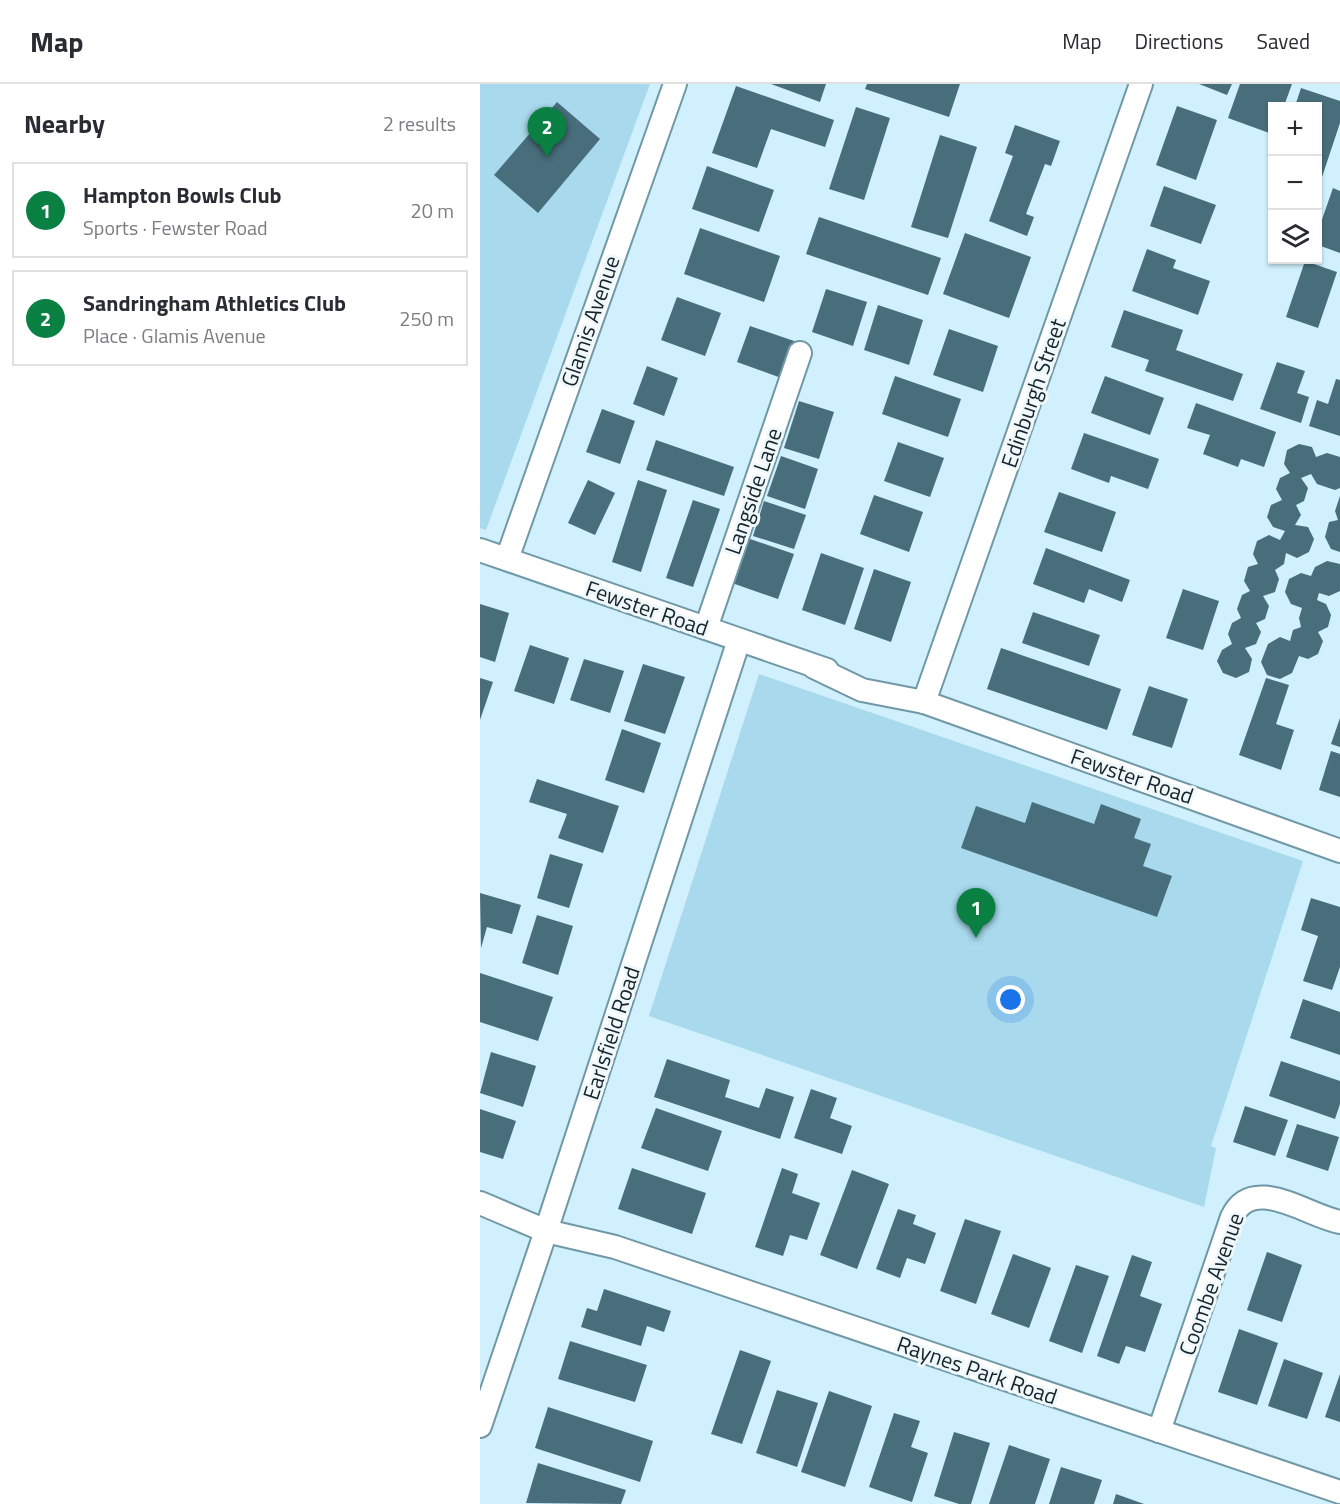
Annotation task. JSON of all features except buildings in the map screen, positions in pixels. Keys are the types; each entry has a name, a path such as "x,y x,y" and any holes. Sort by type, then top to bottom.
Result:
{"street":[{"name":"Glamis Avenue","path":"507,559 675,84"},
{"name":"Edinburgh Street","path":"924,702 1141,84"},
{"name":"Langside Lane","path":"706,628 800,353"},
{"name":"Fewster Road","path":"480,550 814,667 901,687 924,702 1340,850"},
{"name":"Earlsfield Road","path":"480,1426 549,1224 739,640"},
{"name":"Coombe Avenue","path":"1159,1431 1232,1217 1242,1202 1250,1197 1265,1197 1340,1222"},
{"name":"Raynes Park Road","path":"480,1201 1340,1492"}],"shaded area":[{"path":"480,84 650,84 486,530 480,528"},
{"path":"759,674 1303,861 1211,1146 1216,1148 1204,1207 649,1016"}],"place":[{"name":"Sandringham Athletics Club","path":"547,157"},
{"name":"Hampton Bowls Club","path":"976,938"}]}
